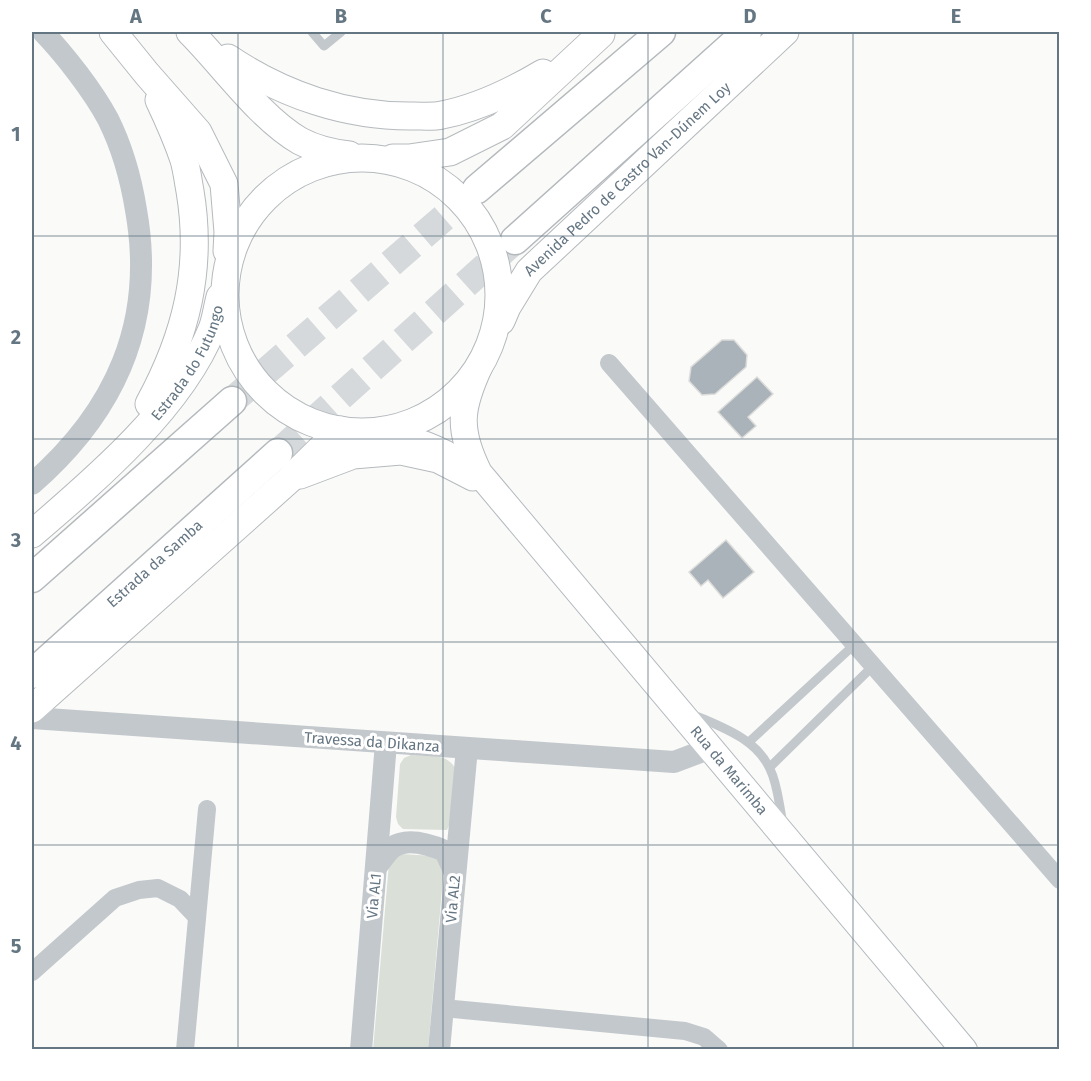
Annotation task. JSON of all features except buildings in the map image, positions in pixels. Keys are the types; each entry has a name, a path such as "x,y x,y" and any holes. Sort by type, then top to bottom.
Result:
{"highway":[{"path":"477,189 661,32"},
{"name":"Avenida Pedro de Castro Van-Dúnem Loy","path":"515,240 747,32"},
{"path":"32,578 232,401"},
{"name":"Estrada da Samba","path":"32,674 278,453"}],"main road":[{"name":"Estrada do Futungo","path":"32,534 106,468 174,395 197,359 212,327 226,270 228,232 224,184 198,132 112,32"},
{"name":"Avenida Pedro de Castro Van-Dúnem Loy","path":"485,354 507,307 529,271 785,32"},
{"path":"192,33 249,72 279,88 313,101 355,111 396,117 440,116 479,106 519,88 560,63 602,33"},
{"path":"192,33 273,122 300,141 327,152 369,158 415,169 436,180 454,194 477,221 492,252 498,275 498,309 485,354 466,384 450,400 410,424 387,430 352,431 319,425 298,417 279,405 263,391 237,355 229,335 225,314 226,270 241,229 253,210 268,194 295,175 326,163 347,159 369,158 409,158 450,152 502,126 602,33"},
{"path":"106,468 140,420 168,370 186,317 195,263 193,212 184,161 147,74"},
{"name":"Rua da Marimba","path":"485,354 471,385 464,408 464,431 469,454 478,473 964,1050"},
{"path":"32,709 290,479 352,431"},
{"name":"Rua da Marimba","path":"352,431 395,435 423,442 450,457 495,494"},
{"path":"290,479 353,455 401,451 438,459 472,477"}],"street":[{"path":"32,484 65,452 90,421 118,376 134,332 142,281 139,226 132,188 121,151 108,119 43,32"},
{"path":"609,363 1059,880"},
{"name":"Travessa da Dikanza","path":"32,718 674,762 711,748"},
{"name":"Via AL1","path":"361,1050 386,742"},
{"name":"Via AL2","path":"439,1050 466,748"},
{"path":"185,1050 207,809"},
{"path":"377,866 393,847 413,842 431,845 445,851 455,873"},
{"path":"32,972 115,898 131,892 158,888 180,899 197,917"},
{"path":"443,1008 685,1031 704,1037 719,1050"}],"lane":[{"path":"312,32 324,46 341,32"},
{"path":"750,741 854,645"},
{"path":"770,767 873,666"},
{"path":"674,705 750,741 770,767 785,836"}],"shaded area":[{"path":"411,755 442,758 455,768 450,823 447,830 403,829 398,824 396,817 400,764 404,758"},
{"path":"401,854 434,856 444,867 428,1049 373,1050 389,863"}],"tunnel":[{"path":"232,401 477,189"},
{"path":"278,453 515,240"}]}
